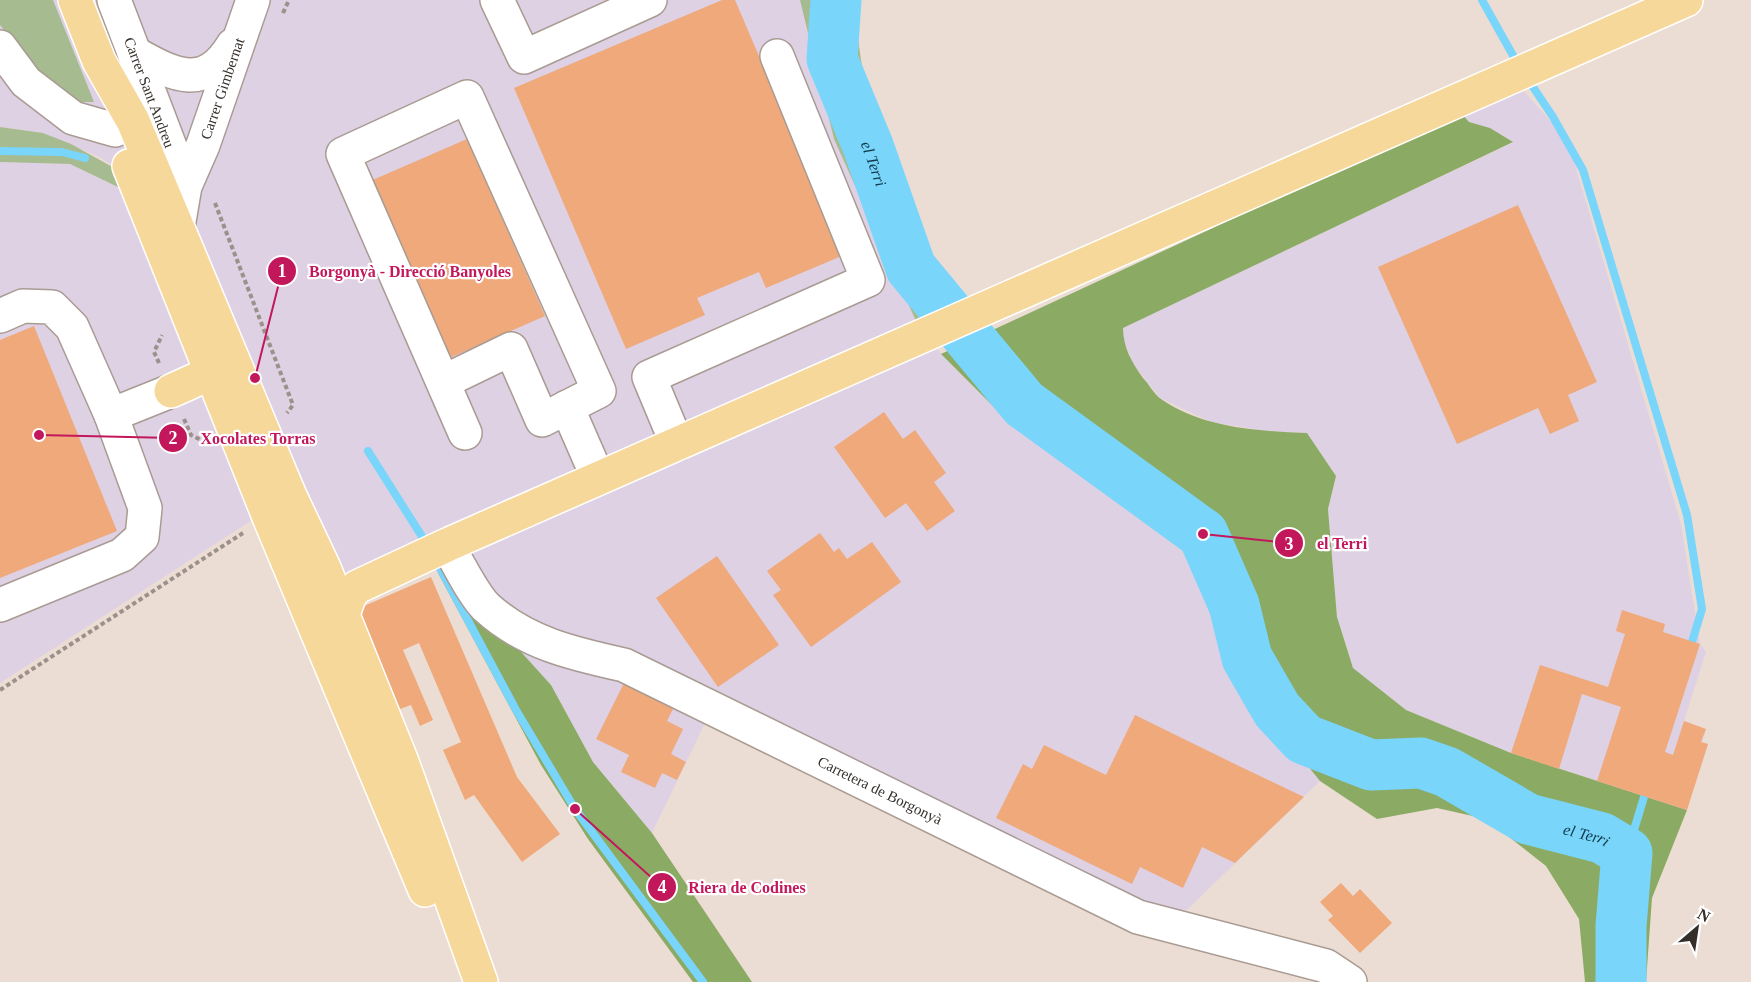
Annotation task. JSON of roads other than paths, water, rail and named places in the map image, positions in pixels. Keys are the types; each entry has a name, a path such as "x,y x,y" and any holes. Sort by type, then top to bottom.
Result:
{"main road":[{"path":"75,0 99,61 133,121 290,496 341,593 481,982"},
{"path":"394,816 370,725 328,623 327,615 341,593 447,544 1686,0"},
{"path":"99,61 115,130 208,375 248,463 464,982"},
{"path":"178,227 185,270 213,351 213,360 208,375"},
{"path":"171,391 182,366 187,340 181,300"},
{"path":"171,391 208,375 221,379 232,390 261,458 290,496"},
{"path":"171,391 199,404 222,422 280,512 316,588 341,593"}],"street":[{"name":"Carrer Sant Andreu","path":"114,0 199,193"},
{"path":"238,35 253,0"},
{"path":"497,0 524,57 650,0"},
{"name":"Carrer Gimbernat","path":"136,54 167,72 190,77 209,71 223,62 238,35"},
{"name":"Carrer Gimbernat","path":"178,227 199,193 202,145 238,35"},
{"path":"0,47 26,82 73,118 115,130"},
{"path":"677,444 649,377 868,280 777,56"},
{"path":"443,382 512,350 542,420 599,391 467,97 343,154 465,433"},
{"path":"0,316 24,306 52,307 72,327 111,415 146,508 142,537 122,555 0,605"},
{"path":"111,415 171,391"},
{"path":"567,407 598,478"},
{"name":"Carretera de Borgonyà","path":"447,544 485,606 530,639 564,651 624,665 1138,916 1326,966 1350,982"}],"waterway":[{"name":"el Terri","path":"836,0 832,59 868,146 911,268 1024,404 1203,534 1234,605 1247,658 1277,710 1304,739 1371,765 1421,763 1447,772 1528,819 1602,838 1627,853 1621,926 1621,982"},
{"path":"1482,0 1520,68"},
{"path":"1527,78 1553,117 1583,170 1687,515 1702,609 1689,652"},
{"path":"0,151 62,152 85,158"},
{"path":"368,451 428,546"},
{"path":"434,557 516,710 575,809 703,982"},
{"path":"1627,853 1647,787"}],"place":[{"name":"Borgonyà - Direcció Banyoles","path":"255,378"},
{"name":"Xocolates Torras","path":"39,435"},
{"name":"el Terri","path":"1203,534"},
{"name":"Riera de Codines","path":"575,809"}]}
